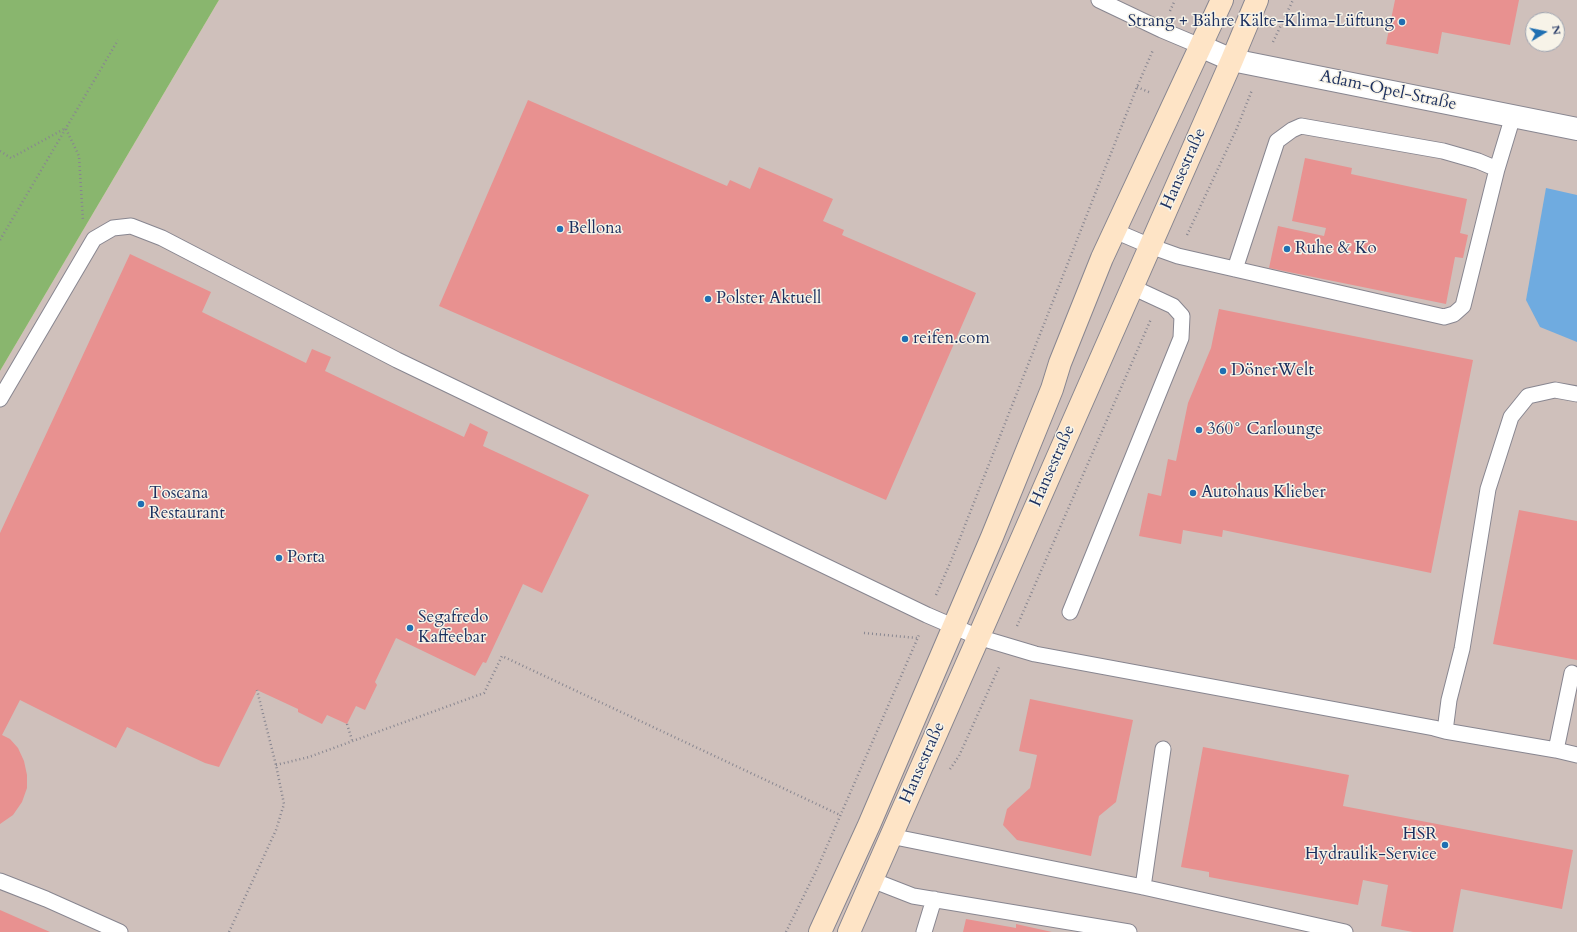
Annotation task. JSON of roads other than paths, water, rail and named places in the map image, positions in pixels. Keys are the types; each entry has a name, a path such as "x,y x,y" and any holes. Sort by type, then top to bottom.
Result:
{"main road":[{"name":"Hansestraße","path":"820,932 868,825 992,537 1052,389 1060,362 1102,258 1222,0"},
{"name":"Hansestraße","path":"849,932 1257,0"}],"street":[{"name":"Adam-Opel-Straße","path":"1200,46 1232,60 1577,129"}],"lane":[{"path":"1099,0 1200,46"},
{"path":"1115,231 1178,256 1444,317 1454,314 1463,306 1487,204 1513,116"},
{"path":"1235,269 1277,141 1292,130 1301,126 1443,151 1478,161 1497,169"},
{"path":"0,398 94,239 113,228 131,226 162,238 397,360 927,615 978,637 1035,654 1426,727 1445,732 1556,750 1577,755"},
{"path":"1070,612 1181,338 1182,316 1173,306 1132,287"},
{"path":"1445,732 1449,700 1462,649 1488,489 1511,417 1528,396 1555,390 1577,394"},
{"path":"1556,750 1572,674"},
{"path":"1143,887 1163,750"},
{"path":"890,836 1143,887 1346,932"},
{"path":"872,880 913,896 1129,932"},
{"path":"0,881 46,899 120,932"},
{"path":"924,932 934,899"}],"water":[{"path":"1546,188 1577,195 1577,342 1540,327 1526,300"}],"place":[{"name":"Strang + Bähre Kälte-Klima-Lüftung","path":"1402,22"},
{"name":"Bellona","path":"560,229"},
{"name":"Ruhe & Ko","path":"1287,249"},
{"name":"Polster Aktuell","path":"708,299"},
{"name":"reifen.com","path":"905,339"},
{"name":"DönerWelt","path":"1223,371"},
{"name":"360° Carlounge","path":"1199,430"},
{"name":"Autohaus Klieber","path":"1193,493"},
{"name":"Toscana Restaurant","path":"141,504"},
{"name":"Porta","path":"279,558"},
{"name":"Segafredo Kaffeebar","path":"410,628"},
{"name":"HSR Hydraulik-Service","path":"1445,845"}]}
